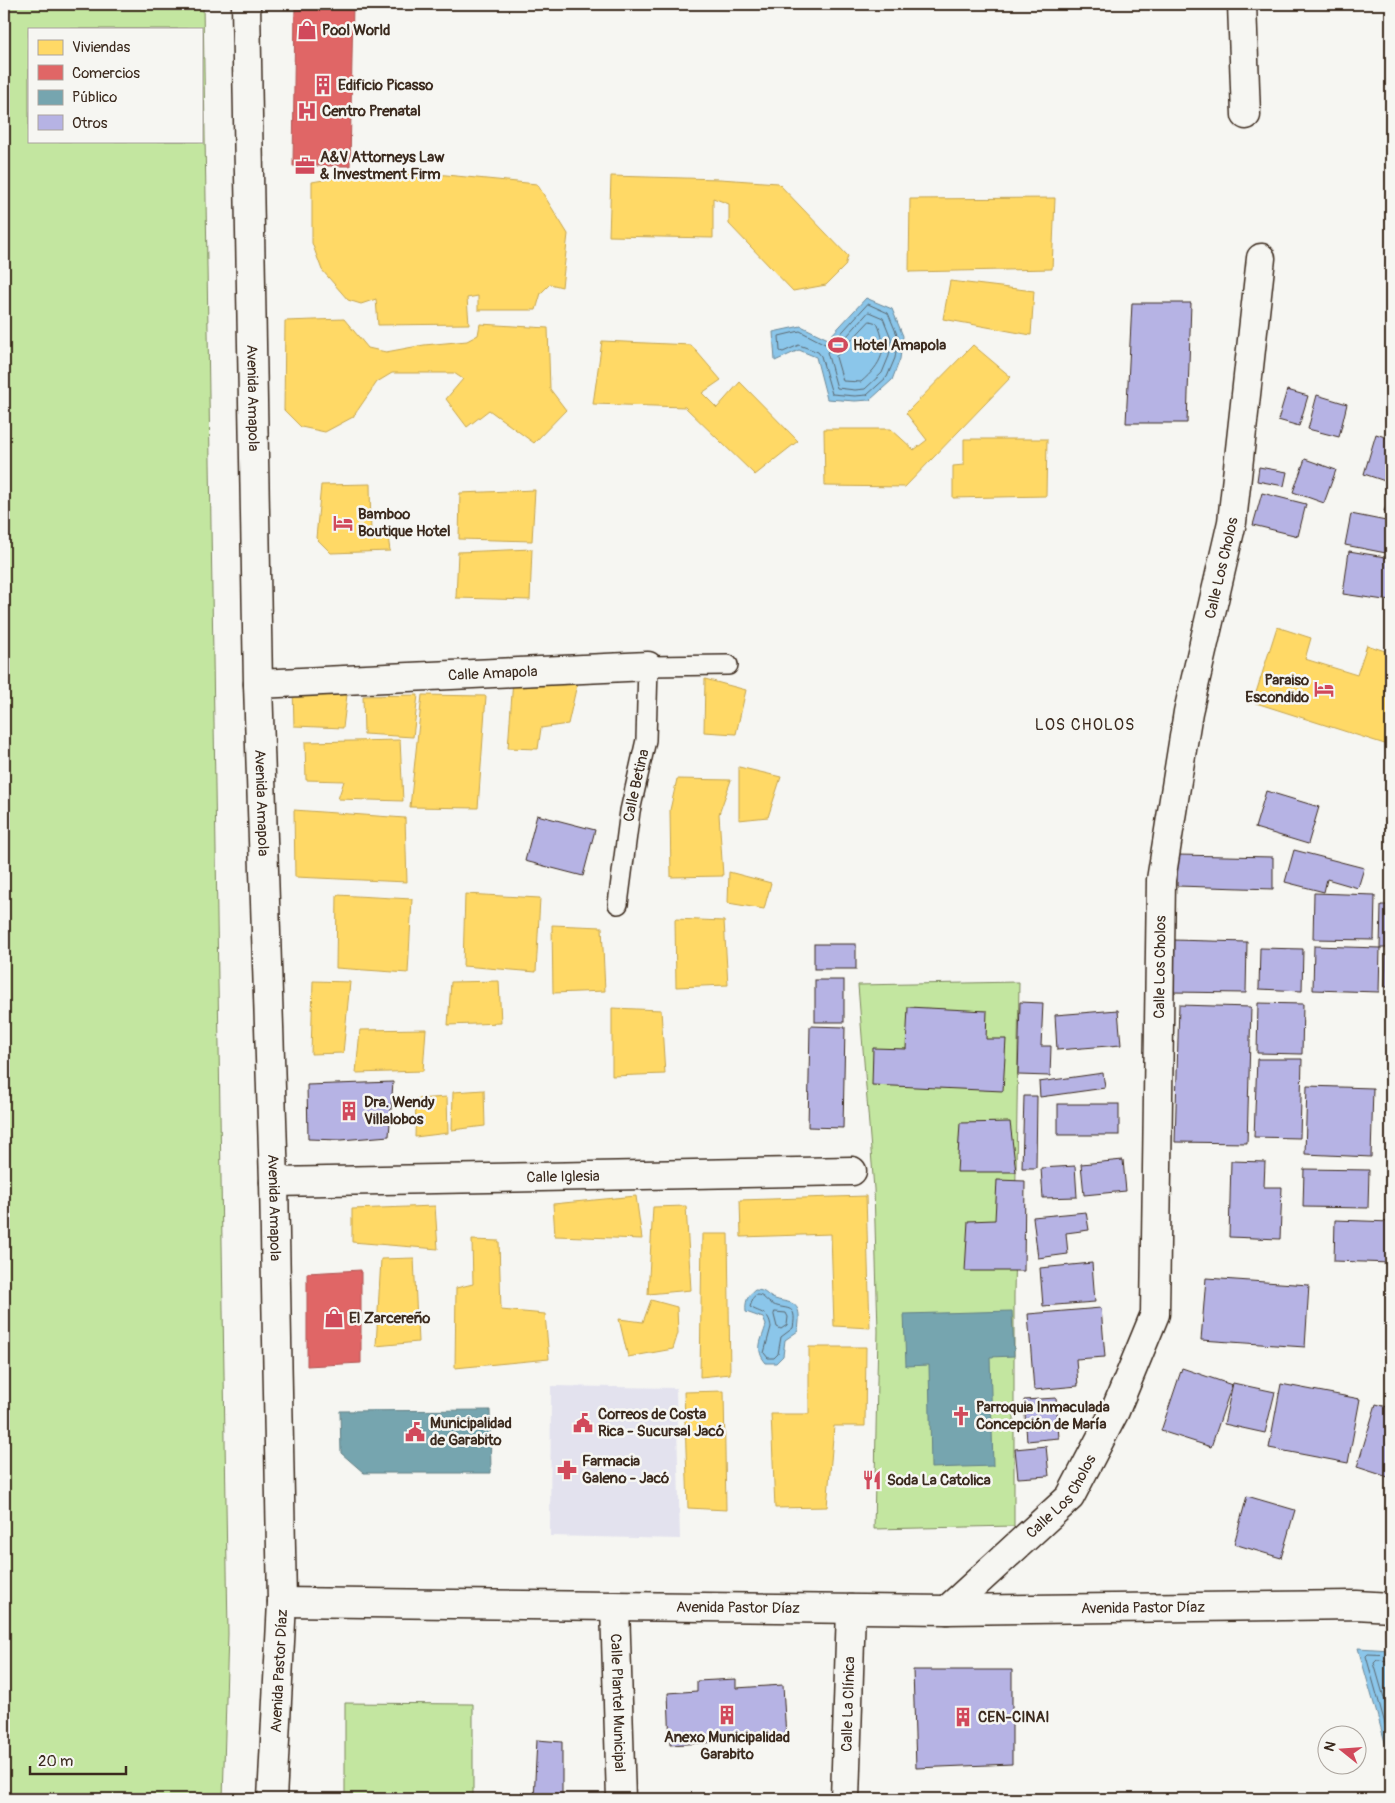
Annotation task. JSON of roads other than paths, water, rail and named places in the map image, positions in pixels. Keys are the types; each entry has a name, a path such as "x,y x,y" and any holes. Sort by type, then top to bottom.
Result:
{"street":[{"name":"Avenida Amapola","path":"246,4 258,684 274,1182 282,1602"},
{"path":"1242,4 1246,115"},
{"name":"Calle Los Cholos","path":"947,1610 1070,1496 1115,1411 1156,1314 1161,880 1188,712 1232,522 1261,258"},
{"name":"Calle Amapola","path":"258,684 648,666"},
{"name":"Calle Iglesia","path":"274,1182 852,1172"},
{"name":"Avenida Pastor Díaz","path":"272,1799 282,1602 947,1610 1356,1605 1391,1607"},
{"name":"Calle Plantel Municipal","path":"615,1607 621,1799"},
{"name":"Calle La Clínica","path":"845,1799 851,1609"}],"lane":[{"name":"Calle Amapola","path":"648,666 728,665"},
{"name":"Calle Betina","path":"618,904 630,812 646,740 648,666"}],"water":[{"name":"Hotel Amapola","path":"866,298 892,309 903,336 900,359 892,380 870,400 827,399 816,357 799,350 775,361 773,332 801,326 828,339"},
{"path":"755,1290 762,1291 772,1298 791,1303 798,1311 798,1331 785,1340 783,1356 776,1363 766,1363 760,1353 760,1344 766,1325 763,1318 746,1312 747,1300"},
{"path":"1391,1526 1391,1580 1389,1580 1386,1546"},
{"path":"1358,1648 1391,1650 1391,1763"}],"place":[{"name":"Pool World","path":"307,30"},
{"name":"Edificio Picasso","path":"323,85"},
{"name":"Centro Prenatal","path":"307,111"},
{"name":"A&V Attorneys Law & Investment Firm","path":"305,166"},
{"name":"Hotel Amapola","path":"838,345"},
{"name":"Bamboo Boutique Hotel","path":"343,523"},
{"name":"Paraiso Escondido","path":"1324,689"},
{"name":"Dra. Wendy Villalobos","path":"349,1111"},
{"name":"El Zarcereño","path":"334,1318"},
{"name":"Parroquia Inmaculada Concepción de María","path":"961,1416"},
{"name":"Correos de Costa Rica - Sucursal Jacó","path":"583,1423"},
{"name":"Municipalidad de Garabito","path":"415,1432"},
{"name":"Farmacia Galeno - Jacó","path":"567,1470"},
{"name":"Soda La Catolica","path":"872,1480"},
{"name":"Anexo Municipalidad Garabito","path":"727,1715"},
{"name":"CEN-CINAI","path":"963,1717"}],"district":[{"name":"LOS CHOLOS","path":"1085,724"}]}
